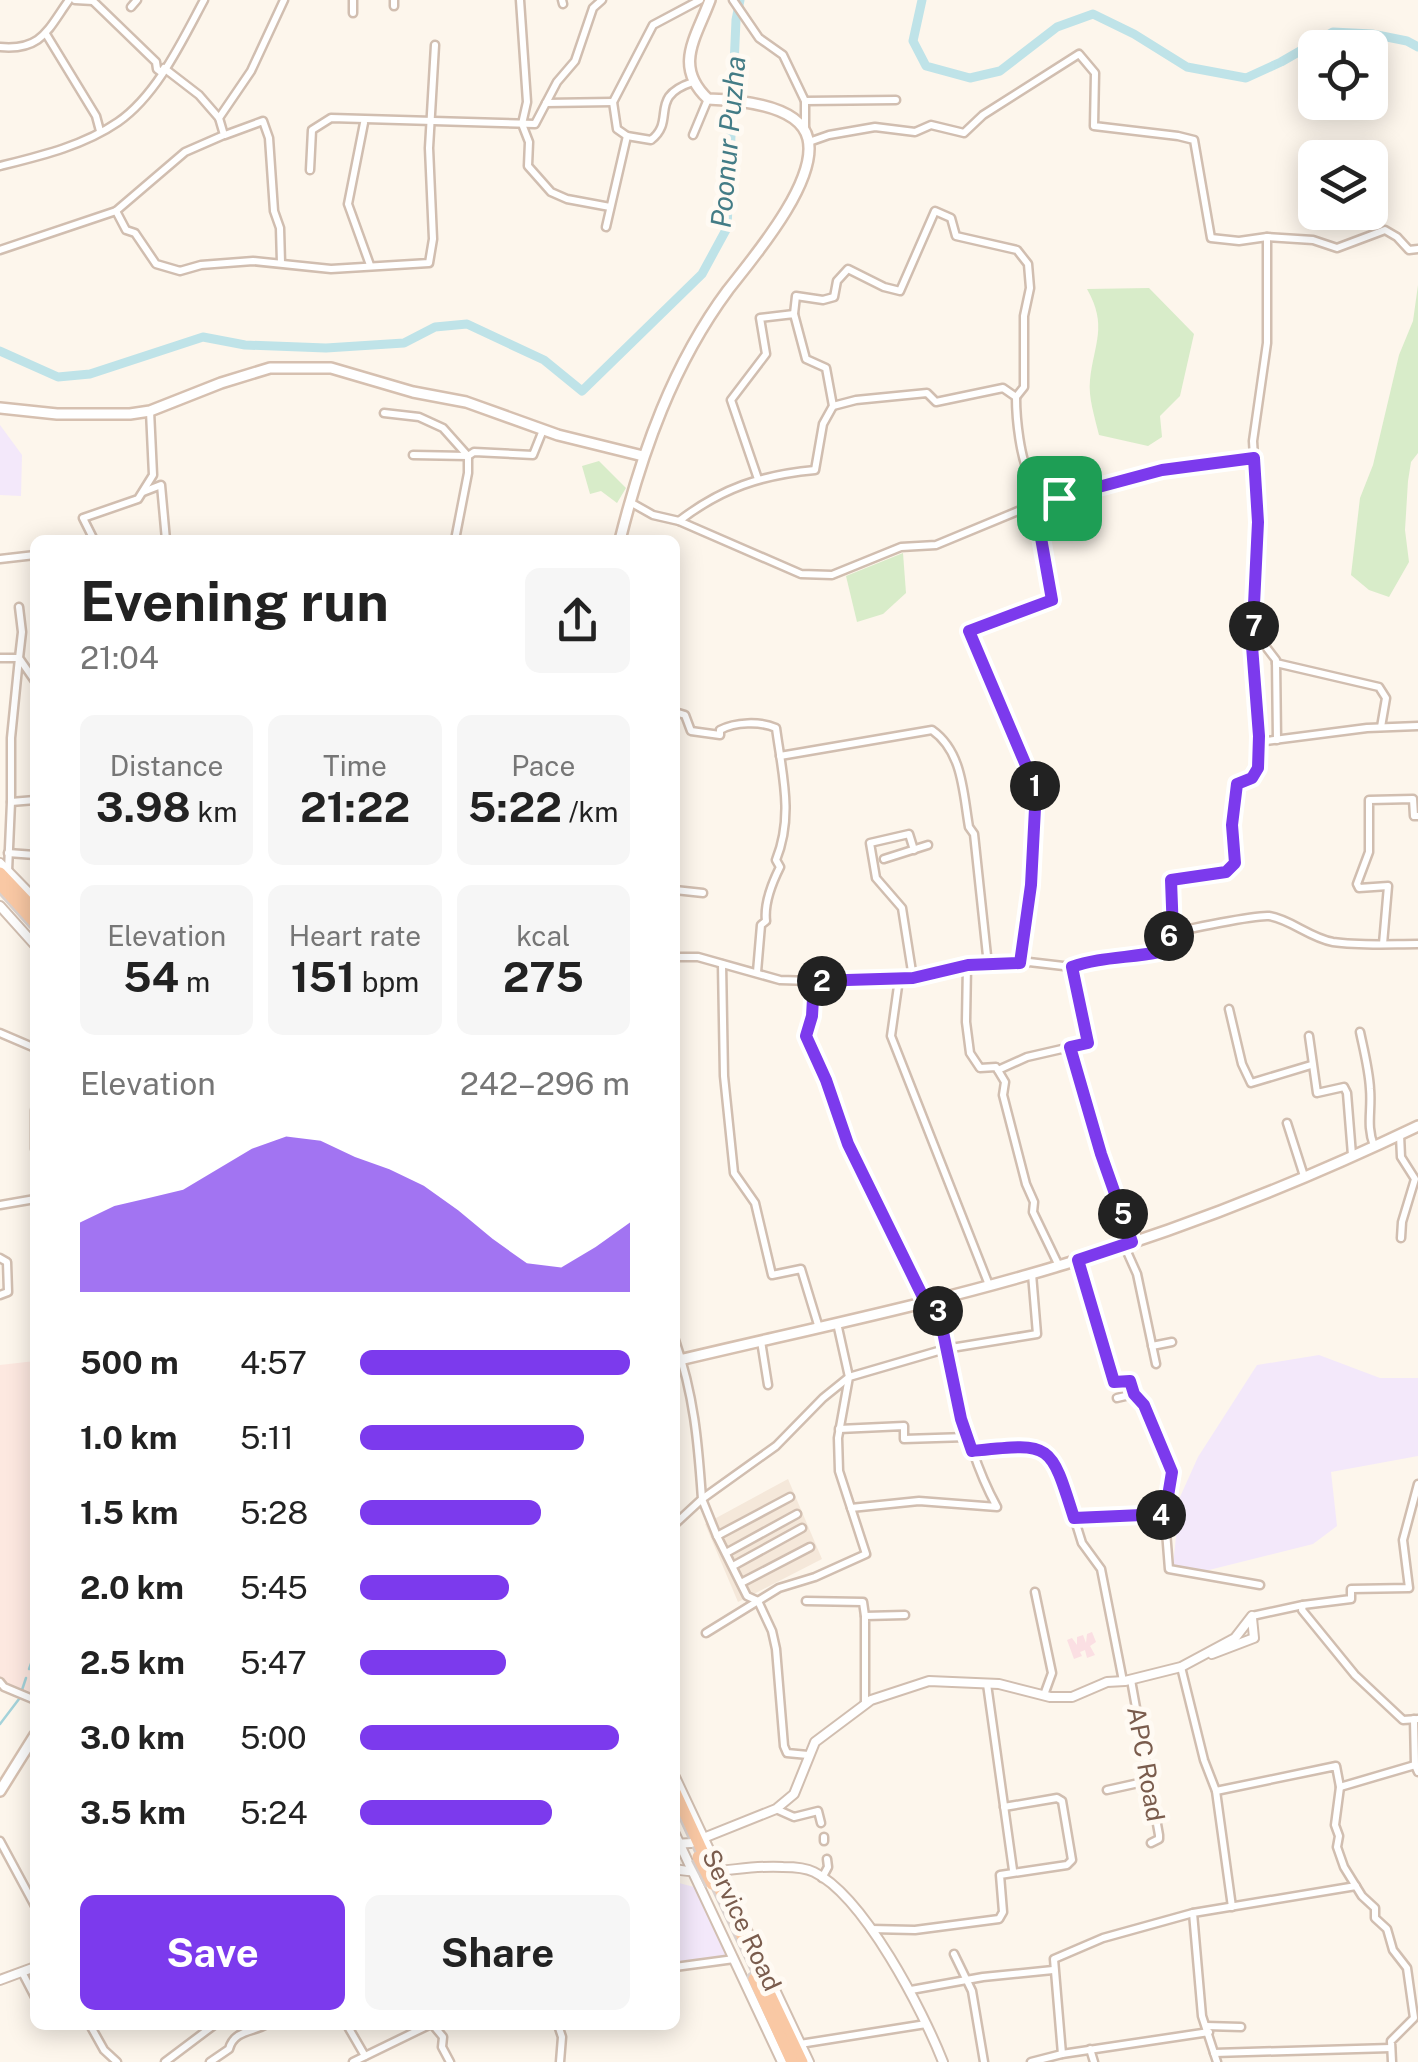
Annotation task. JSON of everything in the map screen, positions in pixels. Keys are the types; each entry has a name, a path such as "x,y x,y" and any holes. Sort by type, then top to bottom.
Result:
{"highway":[{"path":"4,872 30,904"},
{"path":"0,884 30,917"},
{"path":"680,1810 689,1842 716,1879 805,2062"},
{"path":"716,1879 792,2062"}],"main road":[{"path":"621,535 643,456 663,405 726,293 784,216 801,178 809,142 805,130 778,111 748,101 708,99 693,82 689,54 710,0"},
{"path":"0,408 109,416 150,411 221,383 270,368 296,365 331,368 412,392 466,402 544,429 643,456"},
{"path":"680,1360 819,1328 1078,1260 1304,1176 1418,1126"},
{"path":"0,1791 30,1743"}],"street":[{"path":"0,47 21,49 56,26 58,15 72,0 93,1 163,70 198,95 218,118 224,135"},
{"path":"0,166 61,150 119,121 151,88 204,0"},
{"path":"218,118 252,71 284,0"},
{"path":"353,0 354,12"},
{"path":"520,0 527,102 522,124 530,142 528,166 552,192 610,208"},
{"path":"310,170 312,130 331,118 535,124 557,82 575,61 593,8 602,0"},
{"path":"693,82 674,88 667,97 659,134 651,140 627,136 617,129 614,102 653,25 700,0"},
{"path":"733,0 759,38 783,55 804,100 805,130"},
{"path":"46,34 96,116 100,131"},
{"path":"116,211 126,230 136,234 156,264 180,270 253,261 330,269 429,264 435,45"},
{"path":"809,142 875,127 915,132 931,125 964,132 1079,54 1096,73 1094,126 1194,140 1211,238 1313,240 1338,248 1385,230 1409,250 1418,249"},
{"path":"694,135 702,106 708,99"},
{"path":"804,100 896,100"},
{"path":"546,103 614,102"},
{"path":"0,250 116,211 185,152 263,122 269,138 281,262"},
{"path":"364,123 348,204 370,265"},
{"path":"606,227 627,136"},
{"path":"679,521 709,498 758,479 816,470 823,424 833,406 826,368 806,359 794,314 796,296 824,300 834,297 837,282 848,269 900,291 936,211 950,218 956,236 1018,250 1028,264 1024,387 1016,397 1016,420 1032,479 1060,490 1059,498"},
{"path":"1173,933 1171,880 1226,872 1235,863 1232,825 1237,784 1252,778 1258,768 1252,642 1258,522 1253,442 1267,344 1267,237"},
{"path":"758,479 732,400 766,354 760,318 794,314"},
{"path":"833,406 927,393 936,402 1004,388 1016,397"},
{"path":"92,535 83,518 138,499 153,475 150,411"},
{"path":"384,412 419,417 444,428 468,456 455,535"},
{"path":"413,456 468,456 474,452 532,456 544,429"},
{"path":"630,502 653,515 679,521 801,574 832,575 901,548 936,545 1035,504 1162,470 1254,458"},
{"path":"142,492 161,485 166,535"},
{"path":"1020,963 1031,885 1036,789 969,631 1052,600 1035,504"},
{"path":"0,559 30,556"},
{"path":"4,872 11,802 10,738 22,632 18,607"},
{"path":"1252,642 1266,647 1276,663 1277,740"},
{"path":"0,658 19,658"},
{"path":"19,658 30,674"},
{"path":"1276,663 1379,686 1386,698 1381,727"},
{"path":"680,714 691,731 708,735 720,735 720,730 730,724 776,728 787,793 786,838 776,860 780,867 774,887 764,907 766,921 761,925 757,972"},
{"path":"1258,742 1418,726"},
{"path":"780,756 932,730 940,736 958,763 969,827 974,834 988,966"},
{"path":"1383,944 1388,886 1359,888 1357,884 1369,852 1369,800 1413,799 1414,816 1418,816"},
{"path":"11,802 30,800"},
{"path":"913,978 902,908 876,878 870,843 909,834 914,850"},
{"path":"884,859 928,845"},
{"path":"8,853 30,855"},
{"path":"0,862 4,872 30,895"},
{"path":"680,891 703,893"},
{"path":"0,906 30,939"},
{"path":"680,957 698,957 780,980 900,979 968,965 1072,967 1092,960 1120,960 1159,952 1173,933 1192,927 1272,916 1306,934 1333,942 1418,944"},
{"path":"722,964 724,1076 734,1173 756,1204 772,1275 801,1269 819,1328"},
{"path":"968,965 966,1022 970,1053 980,1068 996,1067 1005,1082 1004,1095 1034,1202 1033,1212 1059,1266"},
{"path":"998,1070 1027,1058 1088,1043 1072,967"},
{"path":"900,979 890,1036 989,1285"},
{"path":"814,981 812,1016 806,1036 848,1144 931,1299 967,1437 997,1507 919,1501 851,1508"},
{"path":"1229,1009 1242,1064 1251,1083 1311,1066"},
{"path":"1360,1032 1370,1085 1371,1109 1367,1119 1374,1146"},
{"path":"0,1033 30,1046"},
{"path":"1309,1036 1317,1093 1344,1087 1352,1155"},
{"path":"1070,1047 1137,1274 1156,1364"},
{"path":"1287,1124 1304,1176"},
{"path":"1400,1134 1402,1157 1415,1180 1401,1238"},
{"path":"0,1205 30,1200"},
{"path":"0,1258 7,1262 8,1292 0,1295"},
{"path":"1078,1260 1114,1382 1130,1381 1172,1472 1165,1514 1170,1569 1260,1585"},
{"path":"680,1519 776,1446 849,1377 945,1348 1037,1334 1032,1273"},
{"path":"706,1633 779,1588 866,1554 840,1470 839,1430 849,1377 837,1323"},
{"path":"761,1342 768,1385"},
{"path":"1152,1346 1172,1342"},
{"path":"680,1364 690,1384 697,1421 702,1499 740,1583 747,1596 758,1600 772,1631 784,1746 787,1753 808,1755"},
{"path":"1117,1398 1134,1394"},
{"path":"839,1430 904,1426 904,1439 967,1437"},
{"name":"APC Road","path":"972,1451 1028,1445 1058,1466 1082,1544 1101,1569 1159,1839 1151,1843"},
{"path":"1408,1588 1404,1540 1418,1484"},
{"path":"717,1536 790,1497"},
{"path":"726,1553 797,1514"},
{"path":"1074,1518 1165,1514"},
{"path":"732,1566 802,1528"},
{"path":"740,1583 810,1547"},
{"path":"782,2062 694,1872 689,1842 776,1809 794,1794 814,1742 828,1730 865,1704 929,1681 1072,1696 1107,1682 1181,1667 1234,1638 1252,1616 1351,1599 1351,1590 1418,1588"},
{"path":"1035,1592 1052,1673 1044,1695"},
{"path":"806,1601 863,1602 865,1704"},
{"path":"1303,1605 1302,1610 1356,1676 1404,1720 1416,1719 1416,1764 1340,1786"},
{"path":"865,1616 905,1615"},
{"path":"1198,1658 1254,1638 1252,1616"},
{"path":"1181,1667 1204,1760 1216,1791 1232,1907"},
{"path":"0,1682 19,1694"},
{"path":"986,1684 1013,1871"},
{"path":"0,1690 30,1698"},
{"path":"1216,1791 1336,1766 1340,1786 1334,1825 1344,1867 1375,1908 1375,1918 1387,1929 1392,1950 1408,1968 1414,2018 1391,2041 1392,2062"},
{"path":"1107,1790 1148,1781"},
{"path":"870,1929 914,1930 998,1919 1003,1912 1000,1875 1067,1865 1072,1860 1062,1801 1057,1798 1004,1806"},
{"name":"Service Road","path":"680,1800 689,1842 716,1879 800,2044 805,2062"},
{"path":"776,1809 794,1817 818,1811 822,1823"},
{"path":"0,1841 30,1897"},
{"path":"822,1878 828,1867 827,1859"},
{"path":"680,1870 716,1879 784,1867 813,1871 859,1913 870,1929 911,1990 943,2062"},
{"path":"1062,2054 1054,1958 1104,1938 1193,1913 1356,1886"},
{"path":"1193,1913 1202,2016 1216,2062"},
{"path":"954,1954 969,1980 984,2062"},
{"path":"680,1966 734,1959"},
{"path":"0,1980 30,1968"},
{"path":"911,1990 1053,1970"},
{"path":"22,1972 30,1987"},
{"path":"800,2044 928,2024"},
{"path":"1031,2062 1241,2026"},
{"path":"93,2030 104,2050 117,2062"},
{"path":"166,2062 208,2030"},
{"path":"210,2062 229,2049 230,2042 244,2030"},
{"path":"349,2030 364,2056"},
{"path":"353,2062 419,2030"},
{"path":"435,2030 443,2037 442,2047 450,2062"},
{"path":"560,2030 560,2062"},
{"path":"1214,2053 1392,2048"},
{"path":"1090,2049 1094,2062"}],"shaded area":[{"path":"0,425 22,455 21,496 0,495"},
{"path":"1319,1355 1380,1378 1418,1378 1418,1456 1331,1472 1337,1526 1313,1544 1205,1571 1173,1566 1180,1497 1198,1457 1257,1365"},
{"path":"30,1362 30,1693 0,1677 0,1365"},
{"path":"788,1479 822,1559 738,1602 705,1524"},
{"path":"1092,1632 1096,1642 1090,1646 1095,1655 1087,1658 1085,1650 1074,1659 1067,1640 1072,1638 1077,1645 1077,1637 1083,1635 1086,1643 1087,1634"},
{"path":"680,1883 702,1889 727,1959 680,1964"}],"green space":[{"path":"1418,285 1418,453 1411,462 1408,481 1405,530 1409,562 1389,597 1369,590 1351,575 1360,498 1373,465 1399,355 1413,321"},
{"path":"1149,288 1194,334 1180,396 1160,416 1162,437 1148,446 1099,435 1090,387 1098,324 1087,289"},
{"path":"599,461 626,488 617,503 601,491 590,494 582,466"},
{"path":"903,553 906,593 883,614 857,622 846,576"}],"waterway":[{"name":"Poonur Puzha","path":"0,351 58,377 90,374 203,337 245,345 326,348 404,343 435,327 467,324 544,360 582,391 702,274 727,228 740,0"},
{"name":"Poonur Puzha","path":"922,0 913,41 926,66 970,78 1000,71 1057,27 1093,14 1187,67 1246,78 1333,32 1372,34 1418,47"},
{"path":"22,1690 26,1678"},
{"path":"0,1724 19,1699"}],"route":[{"path":"1254,458 1258,522 1252,646 1258,768 1252,778 1237,784 1232,825 1235,863 1226,872 1171,880 1173,933 1159,952 1120,960 1092,960 1072,967 1088,1043 1070,1047 1132,1242 1078,1260 1114,1382 1130,1381 1172,1472 1165,1514 1074,1518 1058,1466 1040,1450 1028,1445 972,1451 961,1419 936,1298 925,1301 848,1144 806,1036 812,1016 814,981 913,978 968,965 1020,963 1031,885 1036,789 969,631 1052,600 1035,504 1059,498 1162,470 1254,458"}]}
